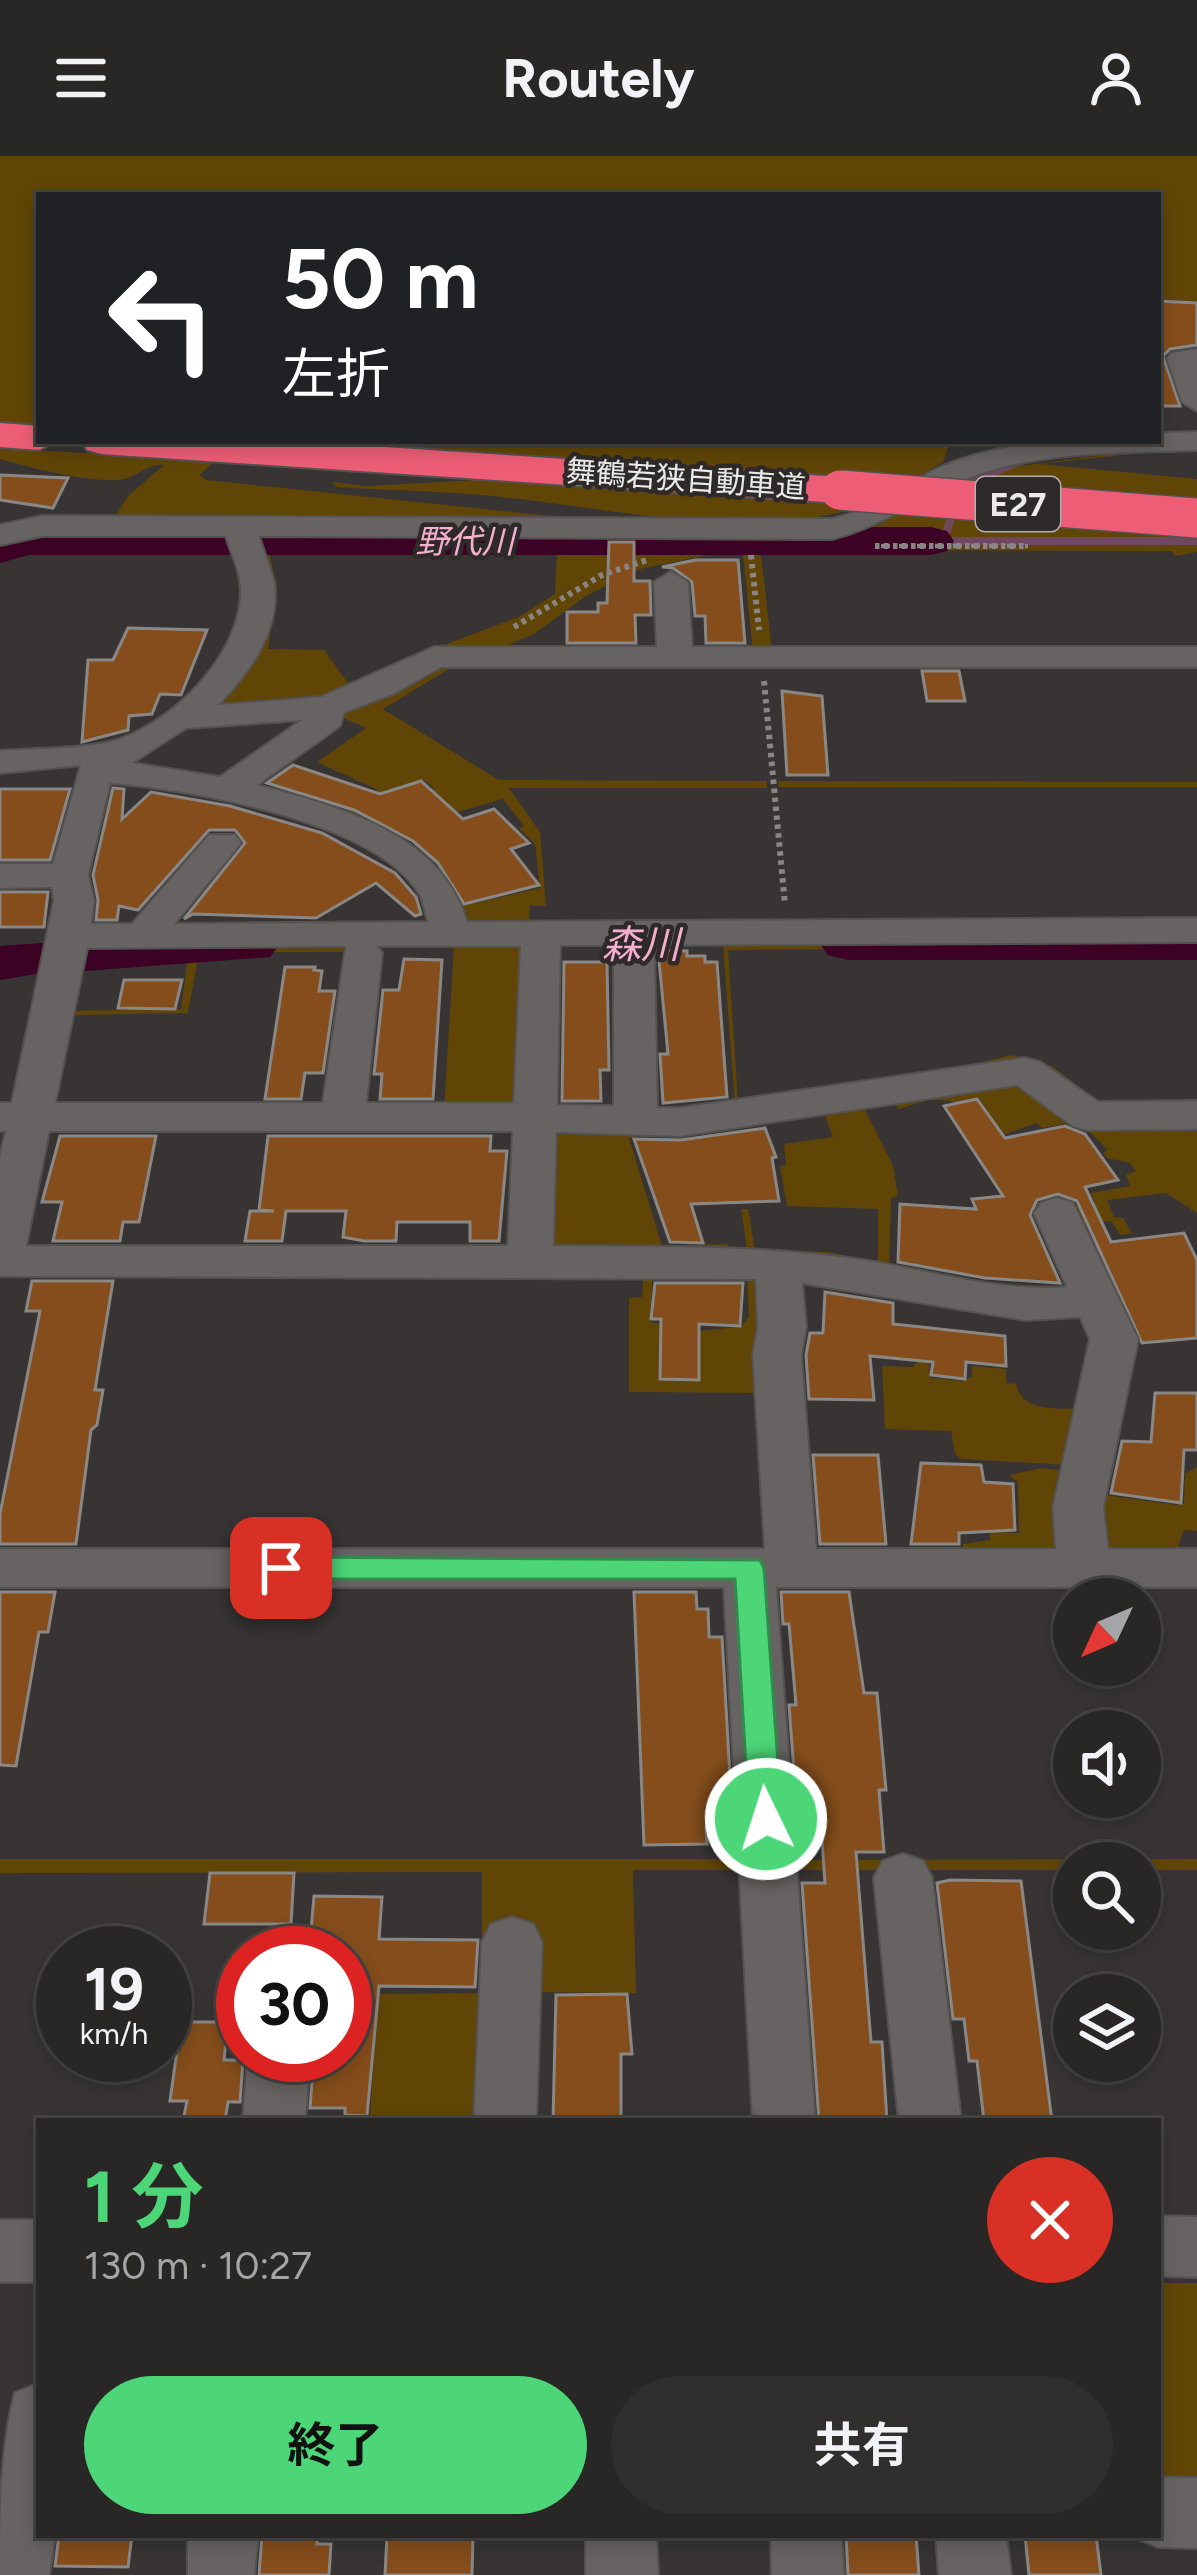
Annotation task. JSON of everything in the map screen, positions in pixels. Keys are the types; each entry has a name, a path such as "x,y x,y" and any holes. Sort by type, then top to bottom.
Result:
{"highway":[{"path":"0,436 36,438"},
{"name":"舞鶴若狭自動車道","path":"147,444 1197,518"}],"street":[{"path":"1179,359 1197,401"},
{"path":"1161,443 1197,441"},
{"path":"0,535 42,526 243,537 832,529 890,512 964,453 1144,444"},
{"path":"243,537 258,591 250,635 226,678 184,718 110,761 69,875 74,901 70,936 15,1117 0,1260 530,1258 778,1264 926,1285 1010,1305 1044,1306 1095,1298"},
{"path":"668,569 675,656"},
{"path":"184,718 326,707 381,687 434,657 1197,657"},
{"path":"229,788 327,718 326,707"},
{"path":"0,762 110,761 286,802 392,848 443,903 450,916 450,932"},
{"path":"145,932 222,843"},
{"path":"0,876 69,875"},
{"path":"70,936 450,932 540,939 788,930 1197,930"},
{"path":"530,1258 540,939"},
{"path":"634,951 636,1122"},
{"path":"343,1118 362,952"},
{"path":"15,1117 680,1122 1025,1071 1088,1116 1197,1115"},
{"path":"1057,1213 1114,1340 1078,1508 1084,1568"},
{"path":"778,1264 782,1327 777,1334 771,1568 784,2118"},
{"path":"0,1568 1197,1568"},
{"path":"903,1878 930,2118"},
{"path":"505,2118 512,1942"},
{"path":"274,2118 278,2082"},
{"path":"1161,2246 1197,2247"},
{"path":"0,2251 36,2251"},
{"path":"14,2575 36,2436"},
{"path":"1161,2512 1197,2512"},
{"path":"621,2538 622,2575"},
{"path":"806,2538 808,2575"},
{"path":"971,2538 975,2575"}],"path":[{"path":"863,546 1030,546"},
{"path":"750,547 788,930"},
{"path":"508,630 602,575 668,569"}],"shaded area":[{"path":"0,156 1197,156 1197,302 1161,299 1161,192 36,192 36,425 0,424"},
{"path":"349,444 949,444 943,462 908,483"},
{"path":"1197,447 1039,464 1197,479 1197,538 801,538 878,525 976,472 1139,450"},
{"path":"0,448 204,460 212,463 200,475 206,480 608,522 114,518 129,495 164,465 125,479 91,479 0,459"},
{"path":"495,479 692,494 881,501 835,514 743,522 489,496 337,487 331,482 367,486"},
{"path":"1197,543 1197,552 1175,556 1172,551 768,550 761,554 772,651 753,651 743,555 712,554 640,569 586,596 534,634 494,651 434,653 356,695 209,715 261,550 267,544","holes":["268,549 557,553 555,594 519,617 412,657 353,690 324,650 268,649 277,586"]},
{"path":"25,544 234,544 229,550 240,551 248,583 244,626 222,669 212,668 236,637 240,614 235,567 232,557 224,553 27,551 0,560 0,552"},
{"path":"427,662 457,664 383,709 499,780 767,781 767,788 509,788 540,832 546,906 530,906 529,924 457,925 443,880 462,906 540,888 535,844 519,828 524,826 503,799 451,814 425,792 434,788 424,780 401,787 406,793 340,820 332,816 378,790 317,762 366,728 339,716 340,707"},
{"path":"778,781 1197,782 1197,787 779,787"},
{"path":"723,946 1197,946 728,950 738,1102 938,1073 1011,1055 1052,1066 1094,1099 1110,1104 1102,1107 1044,1070 735,1104"},
{"path":"454,947 532,947 527,1109 444,1109"},
{"path":"347,948 347,952 199,952 188,1013 72,1015 74,1011 181,1009 188,958 83,963 84,957 171,949"},
{"path":"1014,1078 1078,1121 1042,1128 1036,1123 1003,1135 978,1097 956,1102 932,1099 898,1109 894,1102"},
{"path":"863,1106 893,1166 898,1196 891,1198 889,1275 748,1257 741,1209 748,1209 755,1251 826,1252 878,1261 878,1209 787,1206 780,1166 786,1165 784,1144 833,1137 823,1111"},
{"path":"1197,1123 1197,1213 1166,1193 1107,1200 1114,1217 1123,1218 1132,1233 1120,1235 1111,1221 1072,1225 1069,1207 1095,1203 1091,1193 1130,1186 1126,1175 1136,1171 1130,1163 1107,1158 1103,1153 1108,1150 1083,1125"},
{"path":"539,1128 654,1133 629,1138 662,1246 728,1244 726,1250 548,1248"},
{"path":"644,1268 653,1268 650,1322 702,1331 742,1326 749,1316 747,1276 770,1269 772,1393 629,1392 629,1298 642,1297"},
{"path":"917,1362 929,1363 930,1378 963,1381 972,1377 972,1366 1006,1369 1006,1383 1016,1384 1027,1401 1060,1409 1095,1409 1068,1465 961,1459 955,1454 951,1431 885,1429 882,1366 913,1367"},
{"path":"1197,1467 1197,1531 1184,1530 1178,1547 1168,1551 962,1553 963,1544 990,1540 990,1532 1019,1533 1018,1482 1009,1475 1043,1468 1075,1473 1089,1493 1177,1505 1184,1504 1185,1474"},
{"path":"0,1859 757,1859 757,1870 633,1870 636,1993 528,1992 529,1935 482,1936 482,1872 0,1873"},
{"path":"1053,1859 1053,1870 781,1870 780,1860"},
{"path":"1161,1859 1197,1859 1197,1870 1161,1870"},
{"path":"489,1993 485,2118 370,2117 378,1994"},
{"path":"1161,2283 1197,2283 1197,2496 1161,2491"}],"building":[{"path":"1161,301 1197,303 1197,345 1170,349 1163,356 1180,406 1161,406"},
{"path":"0,475 68,478 53,508 0,500"},
{"path":"609,542 634,542 634,581 650,581 651,615 635,615 636,643 567,643 567,612 598,612 598,603 607,603"},
{"path":"695,560 738,560 745,643 706,643 705,616 695,616 692,582 673,568 662,567"},
{"path":"128,628 207,630 181,695 160,694 152,714 129,716 128,730 82,742 88,660 113,660"},
{"path":"922,671 959,671 965,701 927,701"},
{"path":"782,691 822,696 828,775 787,775"},
{"path":"293,765 380,794 421,781 463,819 494,809 529,843 511,849 539,885 464,904 438,863 413,841 354,810 267,783"},
{"path":"113,788 124,789 122,819 151,792 230,806 322,833 395,873 416,897 421,914 415,916 376,883 316,918 193,914 184,919 245,843 235,830 209,830 138,910 119,906 117,920 96,920 93,875"},
{"path":"0,789 70,789 50,860 0,860"},
{"path":"0,892 48,892 44,927 0,927"},
{"path":"658,950 687,951 687,956 717,962 727,1097 663,1103 660,1054 668,1054"},
{"path":"404,959 442,960 433,1099 380,1099 382,1074 374,1074 383,990 399,990"},
{"path":"564,962 607,962 609,1070 600,1070 601,1101 562,1101"},
{"path":"285,967 315,967 322,971 319,991 335,991 323,1073 305,1073 301,1099 265,1099"},
{"path":"124,980 182,980 175,1009 118,1008"},
{"path":"977,1099 1005,1138 1065,1126 1085,1134 1118,1180 1085,1187 1111,1242 1184,1233 1197,1260 1197,1338 1142,1343 1077,1201 1058,1194 1037,1200 1030,1215 1060,1283 985,1278 898,1262 900,1204 976,1209 972,1199 1003,1196 944,1106"},
{"path":"765,1128 776,1157 772,1158 779,1201 691,1204 703,1243 670,1242 634,1139 681,1140"},
{"path":"60,1136 156,1136 139,1222 123,1222 120,1241 53,1241 62,1202 42,1202"},
{"path":"268,1136 491,1136 490,1151 507,1151 499,1241 470,1241 470,1222 397,1222 396,1241 364,1241 343,1237 346,1211 286,1211 282,1241 245,1241 250,1211 274,1211 259,1210"},
{"path":"32,1281 113,1281 95,1390 103,1390 97,1425 91,1430 76,1544 0,1544 0,1514 40,1311 26,1311"},
{"path":"655,1283 743,1283 740,1326 699,1324 699,1380 660,1379 661,1319 651,1319"},
{"path":"825,1292 893,1303 893,1324 1005,1336 1006,1366 966,1362 965,1379 931,1375 933,1362 870,1356 874,1400 809,1399 806,1355 810,1333 823,1333"},
{"path":"1155,1393 1197,1393 1197,1450 1184,1450 1181,1503 1111,1493 1122,1441 1151,1442"},
{"path":"813,1455 878,1455 886,1544 820,1544"},
{"path":"921,1463 981,1465 984,1482 1013,1484 1015,1530 959,1533 959,1544 911,1544"},
{"path":"0,1592 55,1592 48,1632 39,1632 16,1766 0,1765"},
{"path":"634,1592 696,1592 697,1609 708,1609 709,1637 722,1637 733,1829 706,1827 707,1844 644,1845"},
{"path":"781,1592 849,1592 864,1693 877,1693 886,1790 879,1790 884,1852 856,1852 871,2042 882,2042 887,2118 819,2118 802,1883 825,1883 821,1826 798,1826 789,1705 796,1705 789,1624 783,1624"},
{"path":"210,1873 294,1873 291,1924 204,1924"},
{"path":"1021,1881 1052,2118 984,2118 977,2061 969,2061 964,2019 953,2019 937,1883"},
{"path":"314,1896 382,1897 379,1939 478,1940 475,1987 379,1986 372,2062 372,1926 311,1926"},
{"path":"627,1994 632,2054 621,2054 621,2118 553,2118 556,1995"},
{"path":"192,2022 216,2022 216,2082 241,2082 240,2102 228,2102 225,2118 184,2118 187,2101 170,2101 173,2082 192,2082"},
{"path":"312,2082 370,2082 367,2116 345,2115 345,2108 310,2108"},
{"path":"59,2538 132,2538 128,2567 55,2566"},
{"path":"262,2538 318,2538 317,2544 331,2544 329,2575 259,2575"},
{"path":"387,2538 473,2538 472,2575 385,2575"},
{"path":"846,2538 916,2538 919,2575 848,2575"},
{"path":"1025,2538 1096,2538 1101,2575 1029,2575"}],"waterway":[{"name":"野代川","path":"962,486 1018,462"},
{"name":"野代川","path":"932,541 947,531 955,504"},
{"name":"野代川","path":"0,549 25,541 931,541"},
{"name":"野代川","path":"932,541 1197,541"},
{"name":"森川","path":"848,943 1197,943"},
{"name":"森川","path":"85,954 250,945"},
{"name":"森川","path":"0,963 50,958"}],"route":[{"path":"281,1568 749,1568 766,1819"}]}
